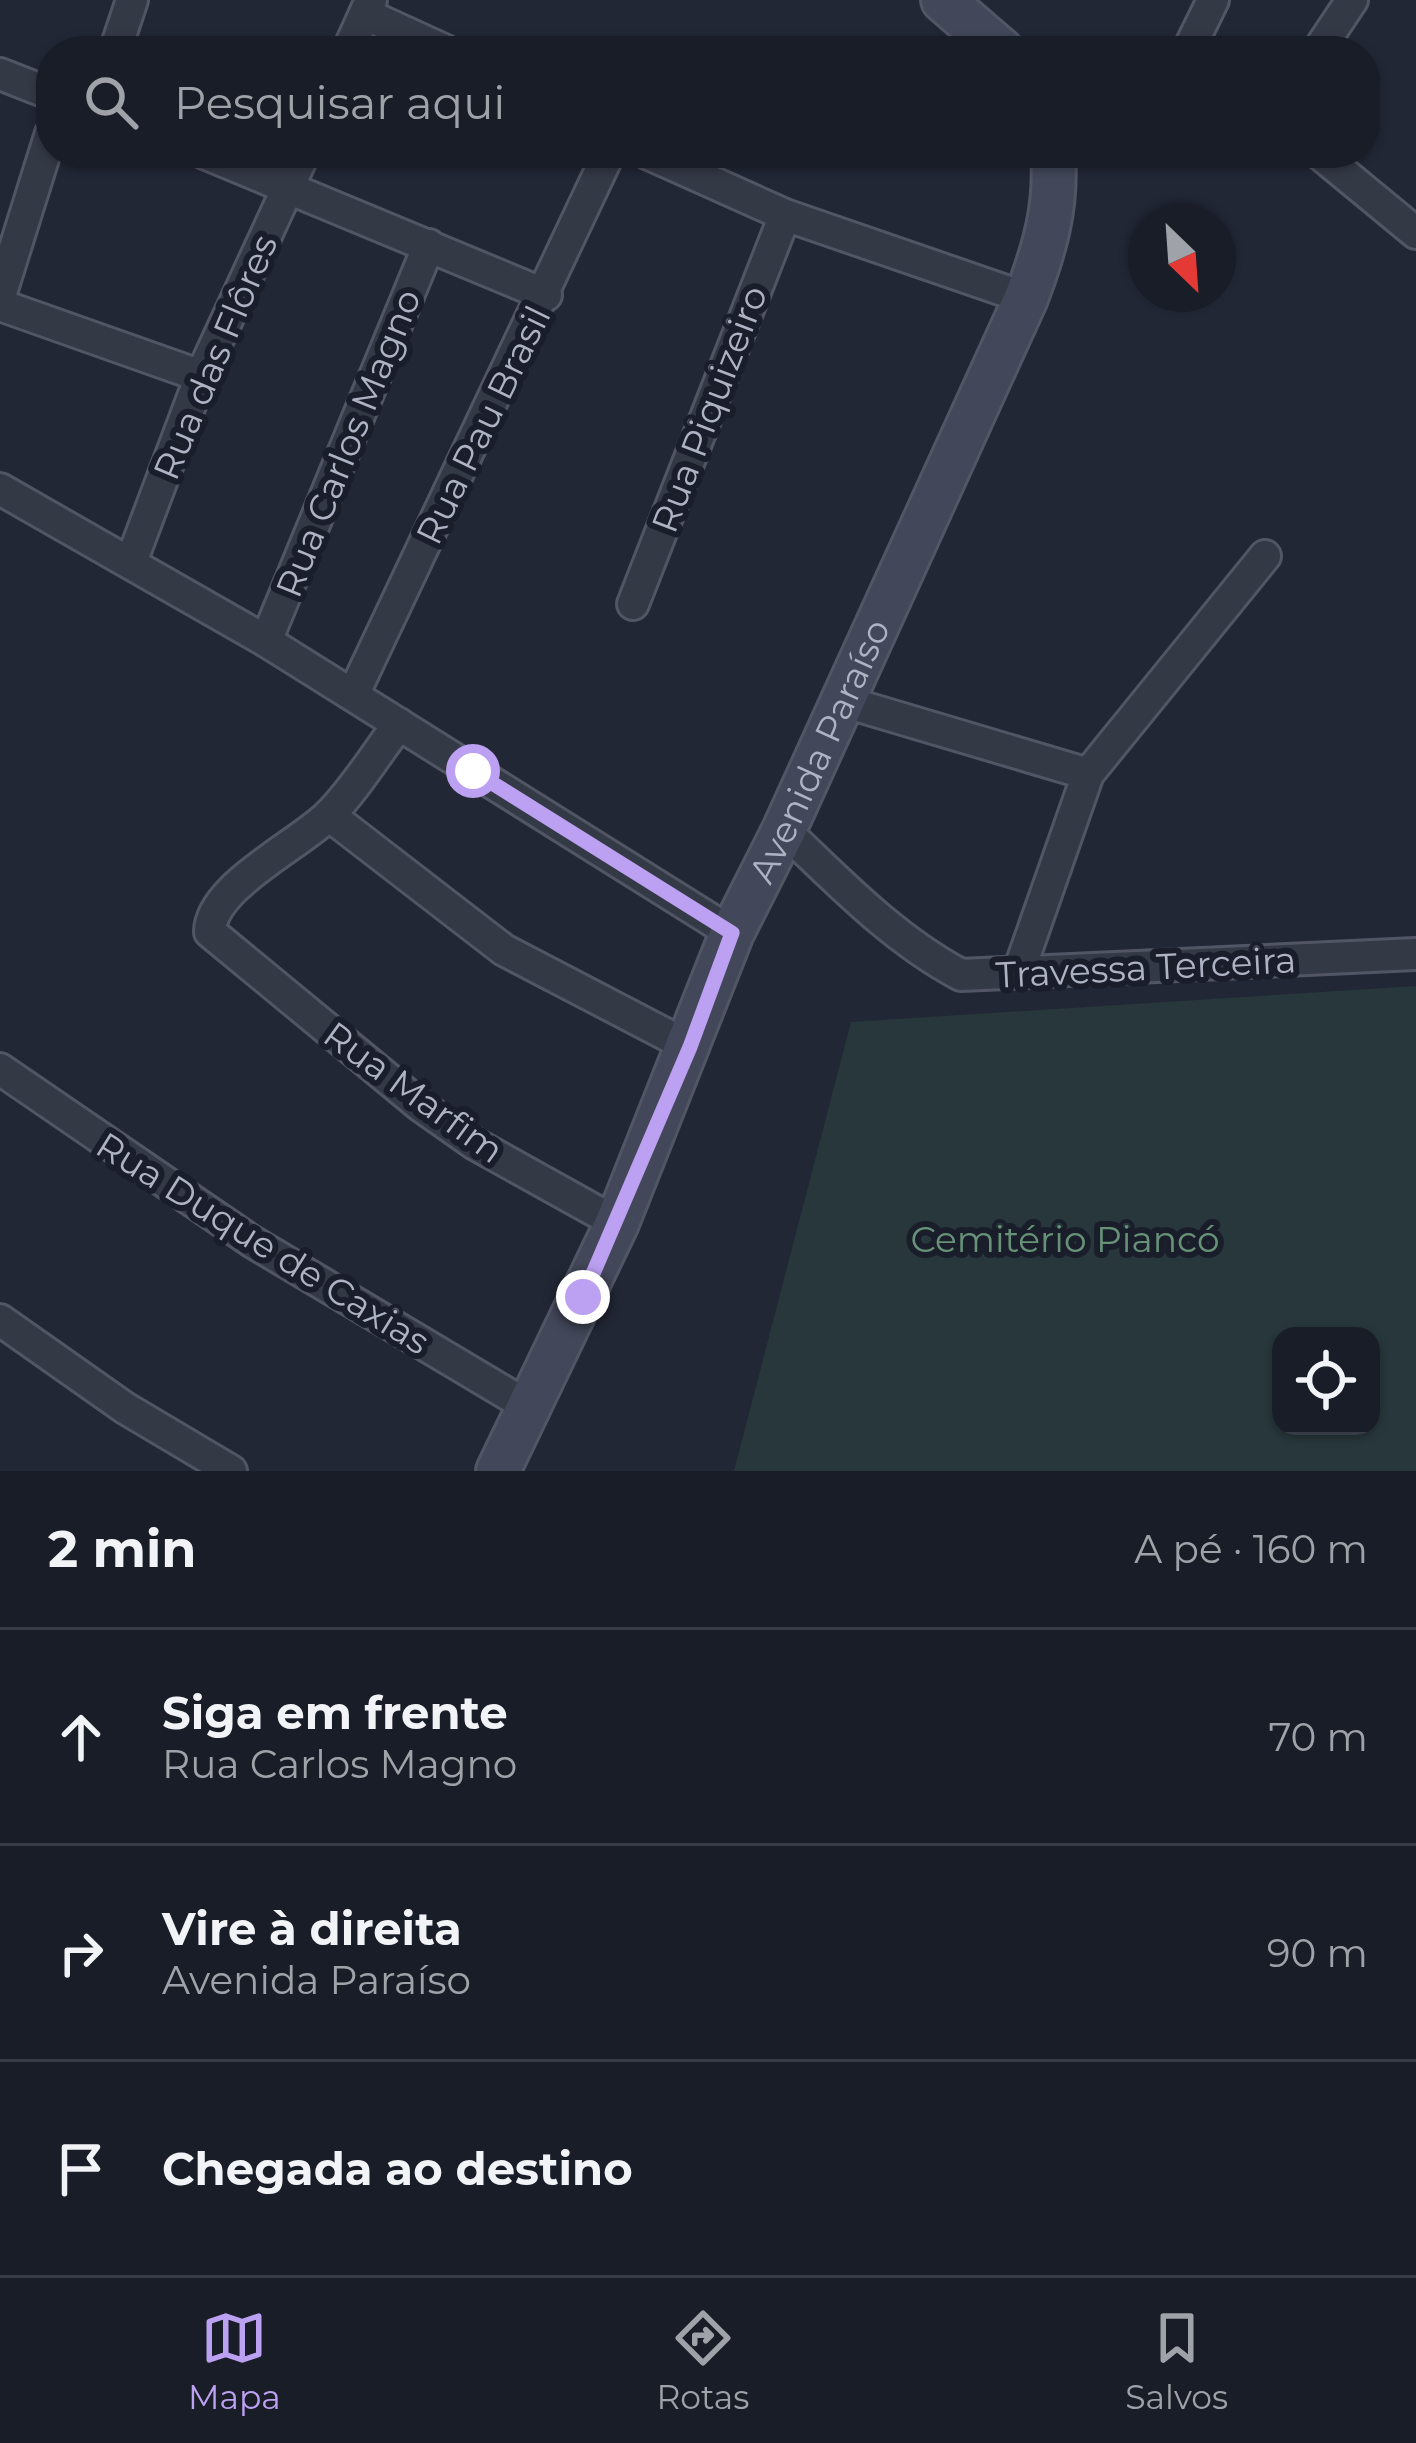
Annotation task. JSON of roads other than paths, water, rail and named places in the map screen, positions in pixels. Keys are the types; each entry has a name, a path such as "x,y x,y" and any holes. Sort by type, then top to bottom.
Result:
{"street":[{"path":"120,36 132,0"},
{"path":"943,0 985,36"},
{"path":"1195,36 1213,0"},
{"path":"1328,36 1352,0"},
{"path":"355,36 368,7 419,36"},
{"path":"0,74 36,88"},
{"path":"0,296 40,168"},
{"path":"241,168 546,295"},
{"name":"Rua das Flôres","path":"131,562 201,376 297,168"},
{"name":"Rua Pau Brasil","path":"353,695 602,168"},
{"path":"680,168 785,215 1026,298"},
{"name":"Avenida Paraíso","path":"498,1471 617,1223 732,933 784,830 1026,298 1048,241 1056,195 1053,168"},
{"path":"1337,168 1416,233"},
{"name":"Rua Piquizeiro","path":"633,604 785,215"},
{"name":"Rua Carlos Magno","path":"266,641 429,245"},
{"path":"0,305 201,376"},
{"name":"Rua Carlos Magno","path":"0,489 266,641 732,933"},
{"path":"1019,971 1088,774 1265,556"},
{"path":"842,701 1088,774"},
{"path":"399,724 329,815 504,950 690,1047"},
{"name":"Rua Marfim","path":"329,815 233,890 214,912 210,932 221,946 475,1144 617,1223"},
{"name":"Travessa Terceira","path":"784,830 929,958 961,975 1416,954"},
{"name":"Rua Duque de Caxias","path":"0,1069 250,1241 531,1408"},
{"path":"0,1320 125,1408 231,1471"}],"park label":[{"name":"Cemitério Piancó","path":"1065,1239"}]}
